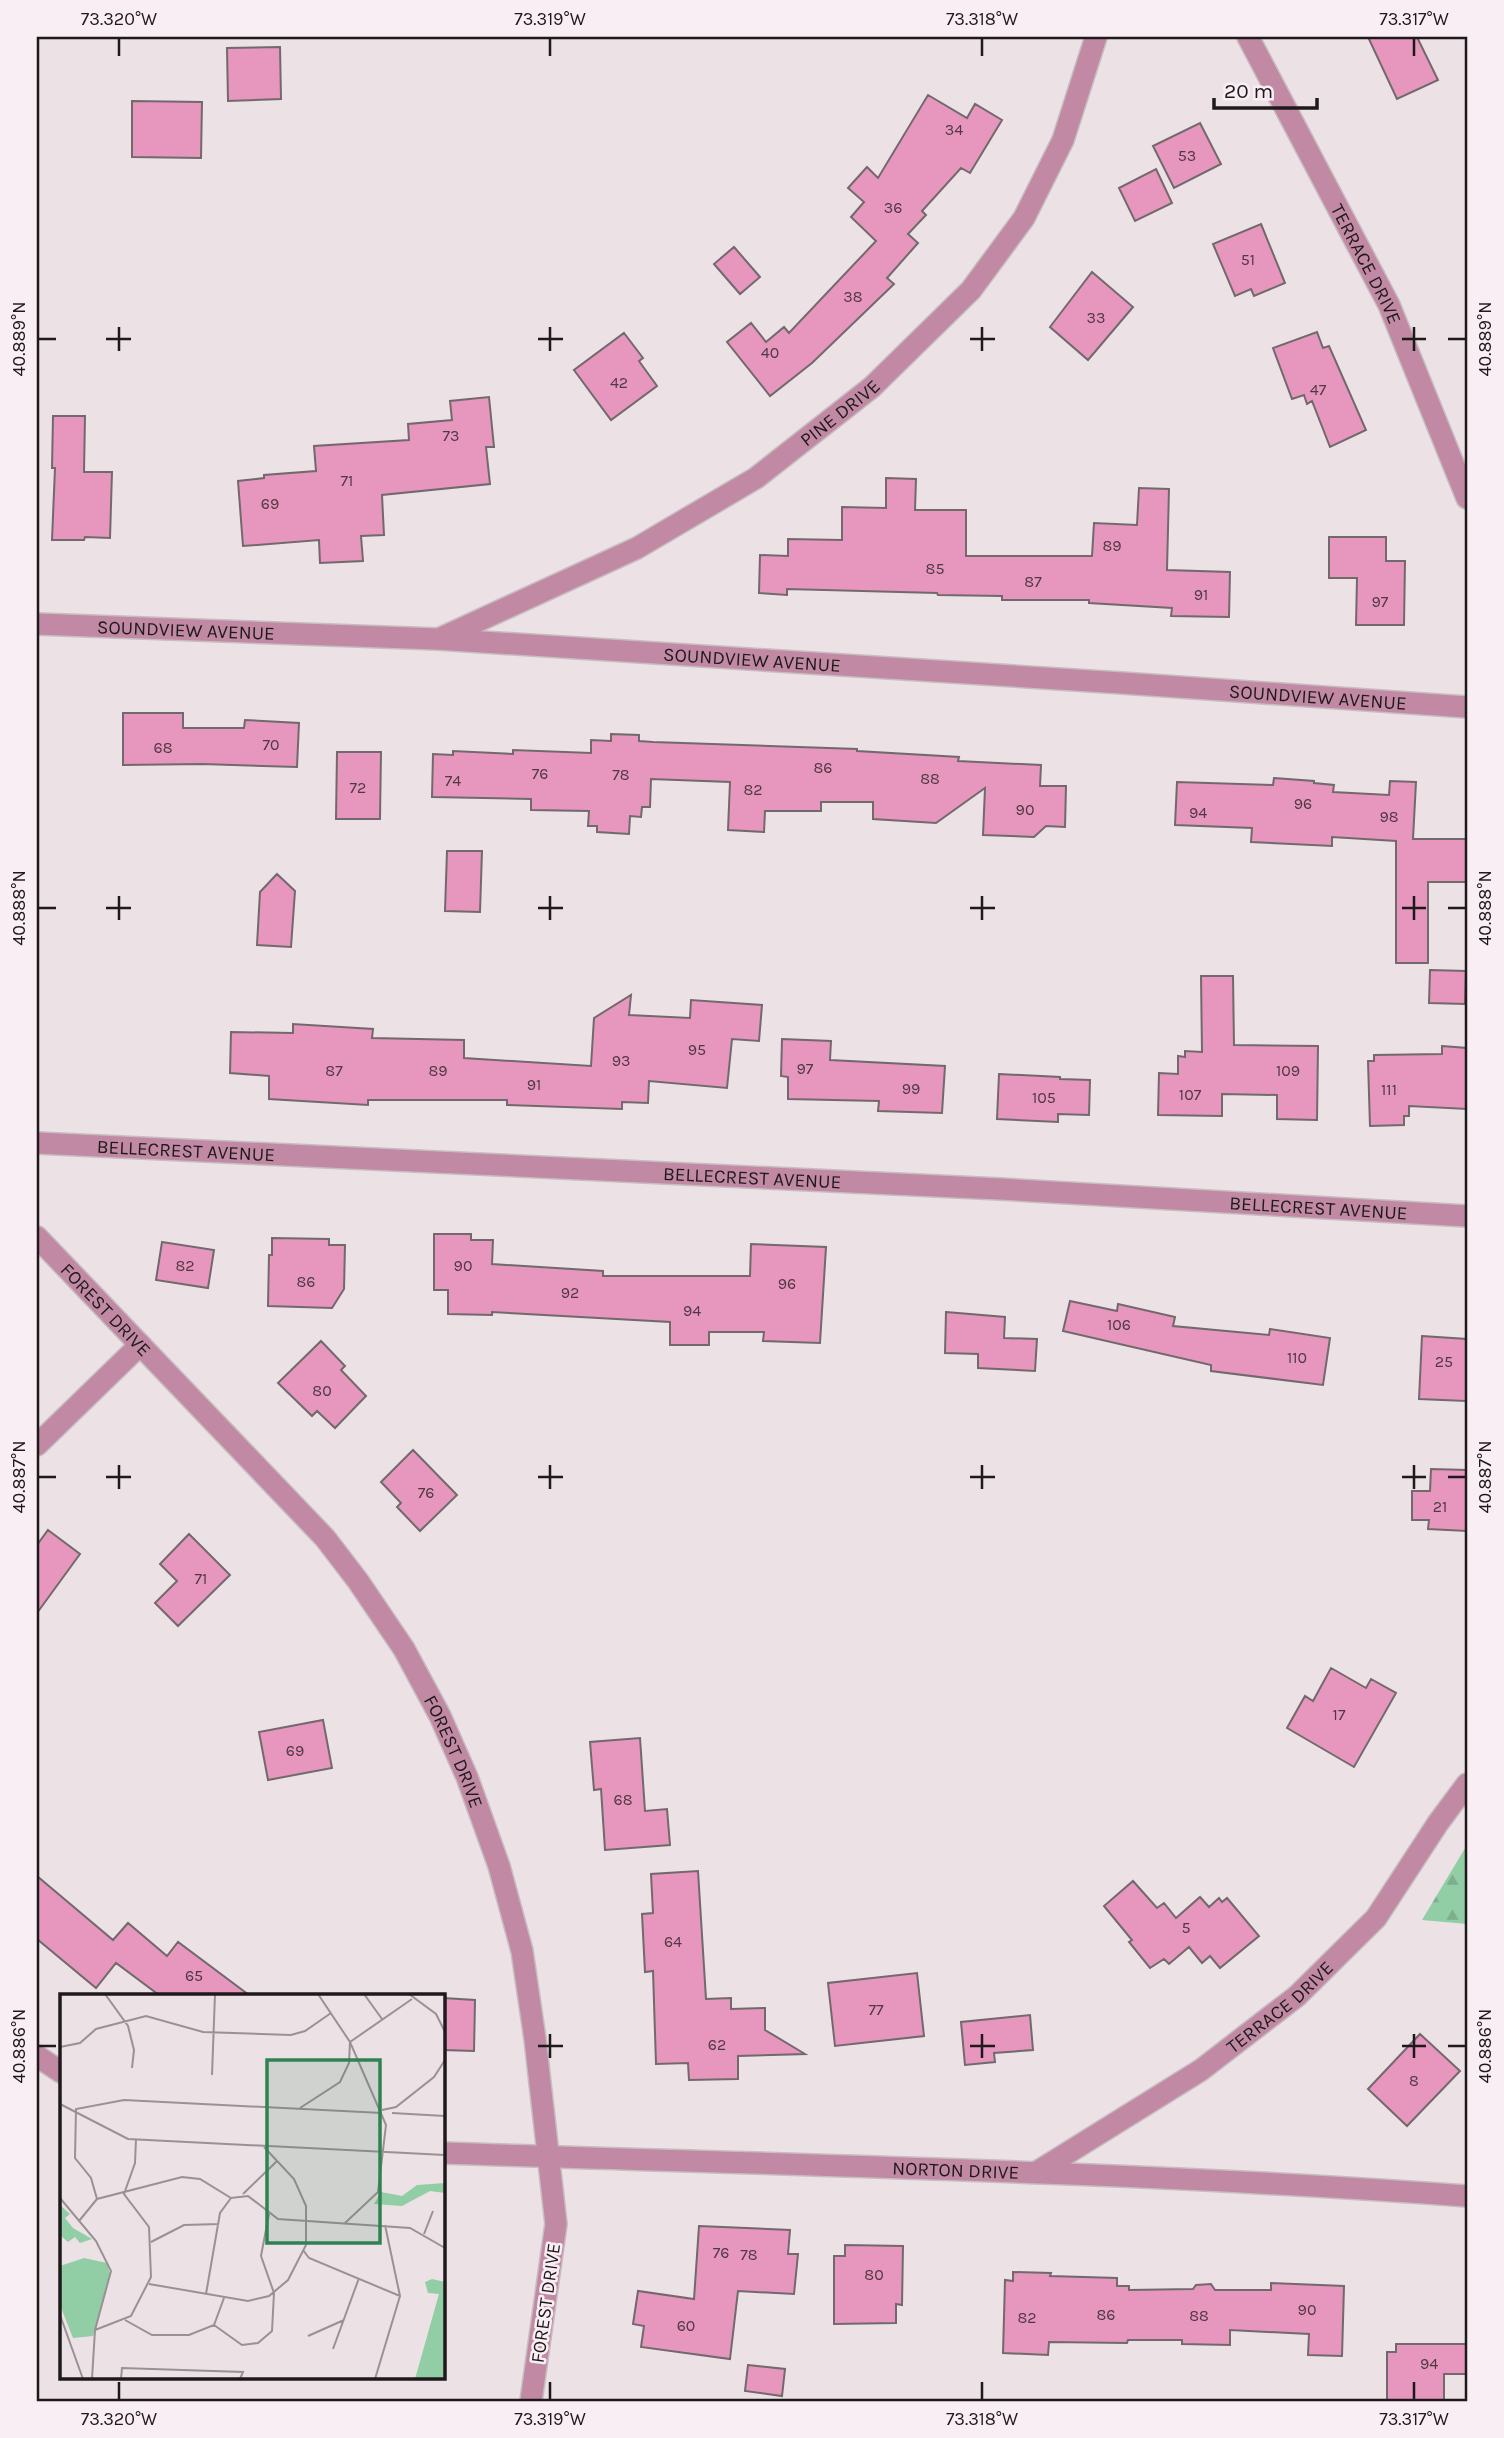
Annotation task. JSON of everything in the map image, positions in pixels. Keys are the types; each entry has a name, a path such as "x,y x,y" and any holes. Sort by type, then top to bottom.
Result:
{"street":[{"name":"PINE DRIVE","path":"437,639 637,548 757,478 872,387 971,290 1024,218 1063,140 1096,37"},
{"name":"TERRACE DRIVE","path":"1248,37 1389,305 1467,498"},
{"name":"SOUNDVIEW AVENUE","path":"37,624 437,639 1467,707"},
{"name":"BELLECREST AVENUE","path":"37,1143 1000,1189 1467,1216"},
{"name":"FOREST DRIVE","path":"37,1237 325,1538 404,1649 440,1716 467,1777 499,1866 522,1951 556,2224 531,2401"},
{"path":"37,1445 140,1345"},
{"name":"TERRACE DRIVE","path":"1037,2172 1201,2070 1297,1996 1376,1918 1467,1784"},
{"path":"37,2056 60,2071"},
{"name":"NORTON DRIVE","path":"444,2153 1037,2172 1284,2183 1467,2196"}],"green space":[{"path":"1467,1845 1467,1924 1422,1920"}],"building":[{"path":"1368,37 1417,37 1438,80 1397,99"},
{"path":"280,47 281,99 228,101 227,48"},
{"path":"928,95 967,118 975,104 1002,120 970,173 961,168 922,211 926,215 908,234 918,243 887,278 894,284 812,363 770,396 727,342 751,323 766,342 784,327 789,333 876,241 851,217 864,202 848,188 867,167 878,178"},
{"path":"132,101 202,102 201,158 132,157"},
{"path":"1200,123 1221,164 1174,188 1153,146"},
{"path":"1156,169 1172,203 1135,221 1119,188"},
{"path":"1261,224 1285,283 1254,296 1251,289 1235,296 1213,244"},
{"path":"734,247 760,277 740,294 714,264"},
{"path":"1092,272 1133,307 1088,360 1050,327"},
{"path":"1317,332 1323,348 1329,346 1366,430 1330,447 1312,401 1307,404 1304,395 1292,399 1273,348"},
{"path":"624,333 643,358 639,361 657,386 611,420 574,370"},
{"path":"489,397 494,447 486,447 490,484 382,495 384,535 361,536 363,561 320,563 319,540 243,546 238,481 264,478 264,475 316,471 314,446 409,440 408,424 452,420 450,401"},
{"path":"53,416 85,416 84,472 112,472 110,538 52,540 55,468 52,468"},
{"path":"886,478 916,479 915,510 966,510 966,556 1092,556 1094,523 1137,525 1139,488 1169,489 1167,570 1230,572 1229,617 1171,616 1172,608 1089,603 1089,600 1002,600 1002,596 787,589 787,595 759,593 760,555 788,556 788,539 842,540 842,507 886,508"},
{"path":"1329,537 1386,537 1386,561 1405,561 1404,625 1356,625 1357,578 1329,578"},
{"path":"123,713 183,713 183,728 244,728 245,720 299,723 297,767 123,765"},
{"path":"611,734 639,735 639,741 857,749 959,757 958,761 1041,765 1040,786 1066,786 1065,827 1046,826 1034,837 983,835 985,788 936,823 873,819 873,802 821,802 821,811 765,811 764,832 728,830 730,782 651,779 650,807 642,807 641,817 630,816 629,834 597,832 597,826 588,826 589,811 531,810 531,799 432,797 433,754 453,755 453,751 513,754 513,750 591,753 591,740 611,741"},
{"path":"337,752 381,752 380,819 336,819"},
{"path":"1274,778 1334,785 1333,792 1389,795 1390,781 1416,782 1413,839 1467,839 1467,882 1428,882 1428,963 1396,963 1396,841 1332,837 1332,846 1251,842 1252,828 1175,825 1177,782 1273,785"},
{"path":"447,851 482,851 480,912 445,911"},
{"path":"277,874 295,891 291,947 257,945 260,892"},
{"path":"1430,970 1466,971 1465,1004 1429,1003"},
{"path":"1201,976 1233,976 1234,1045 1318,1046 1317,1120 1277,1119 1277,1095 1222,1094 1222,1116 1158,1115 1159,1073 1178,1074 1178,1056 1185,1057 1185,1051 1202,1052"},
{"path":"631,995 629,1015 690,1018 691,1000 762,1005 759,1041 732,1039 727,1088 649,1081 648,1103 622,1102 622,1109 507,1105 507,1100 368,1100 368,1105 269,1099 269,1076 230,1073 231,1032 293,1033 293,1024 373,1029 372,1038 464,1040 464,1058 591,1066 594,1018"},
{"path":"782,1039 831,1041 830,1060 945,1066 942,1113 878,1111 879,1101 788,1099 788,1077 781,1076"},
{"path":"1442,1046 1467,1048 1467,1109 1409,1106 1409,1116 1404,1116 1404,1125 1370,1126 1368,1061 1374,1061 1374,1055 1442,1054"},
{"path":"999,1074 1090,1080 1089,1115 1058,1114 1058,1122 997,1119"},
{"path":"434,1234 471,1234 471,1240 493,1240 492,1264 603,1271 603,1276 750,1276 751,1244 826,1247 820,1343 763,1341 764,1332 709,1332 709,1345 670,1345 670,1322 492,1312 492,1315 448,1314 448,1290 434,1290"},
{"path":"272,1238 329,1239 329,1245 345,1245 344,1289 332,1308 268,1306"},
{"path":"162,1242 214,1250 208,1288 156,1280"},
{"path":"1070,1301 1117,1311 1118,1304 1175,1317 1173,1326 1269,1335 1270,1329 1330,1338 1323,1385 1211,1371 1211,1365 1063,1331"},
{"path":"946,1312 1005,1317 1004,1338 1037,1339 1035,1371 978,1368 978,1354 945,1353"},
{"path":"1422,1336 1467,1339 1466,1401 1419,1399"},
{"path":"321,1341 345,1366 341,1370 366,1396 335,1428 317,1411 312,1416 278,1383"},
{"path":"413,1450 457,1495 420,1531 397,1507 401,1503 381,1482"},
{"path":"1431,1469 1467,1470 1467,1531 1428,1529 1429,1520 1412,1520 1412,1491 1430,1491"},
{"path":"48,1530 80,1554 37,1613 37,1545"},
{"path":"189,1534 230,1575 178,1626 155,1603 177,1581 160,1564"},
{"path":"1331,1668 1366,1688 1371,1679 1396,1693 1354,1767 1287,1728 1305,1696 1313,1701"},
{"path":"323,1720 332,1768 268,1780 259,1732"},
{"path":"640,1738 645,1811 667,1809 670,1845 605,1850 601,1789 594,1790 590,1742"},
{"path":"698,1871 706,1999 731,1998 731,2009 765,2008 765,2030 805,2054 738,2056 738,2079 689,2080 688,2063 656,2064 653,1971 645,1972 642,1914 653,1913 651,1874"},
{"path":"37,1876 113,1940 128,1923 167,1956 178,1942 248,1994 158,1994 116,1963 96,1988 37,1939"},
{"path":"1133,1881 1157,1908 1164,1903 1176,1918 1200,1897 1209,1907 1219,1898 1222,1902 1227,1898 1259,1936 1220,1968 1210,1956 1202,1963 1189,1947 1169,1964 1164,1959 1150,1968 1129,1942 1132,1940 1104,1906"},
{"path":"917,1973 924,2036 835,2046 828,1983"},
{"path":"444,1998 475,2000 474,2051 444,2050"},
{"path":"1030,2015 1033,2050 994,2053 995,2062 965,2065 961,2022"},
{"path":"1420,2034 1460,2071 1407,2126 1368,2089"},
{"path":"699,2226 790,2230 788,2254 798,2254 794,2294 738,2291 730,2359 641,2347 644,2326 633,2324 638,2291 694,2299"},
{"path":"845,2245 903,2246 902,2305 896,2304 896,2323 834,2324 834,2256 845,2256"},
{"path":"1013,2272 1117,2278 1117,2286 1129,2286 1129,2290 1193,2289 1196,2285 1211,2284 1215,2290 1271,2290 1271,2283 1344,2286 1342,2356 1308,2355 1309,2334 1230,2330 1230,2345 1182,2344 1182,2340 1128,2340 1127,2343 1049,2342 1048,2355 1003,2353 1005,2280 1013,2281"},
{"path":"1396,2344 1467,2344 1467,2374 1444,2374 1444,2401 1387,2401 1387,2352 1396,2352"},
{"path":"748,2365 785,2369 782,2396 745,2391"}]}
